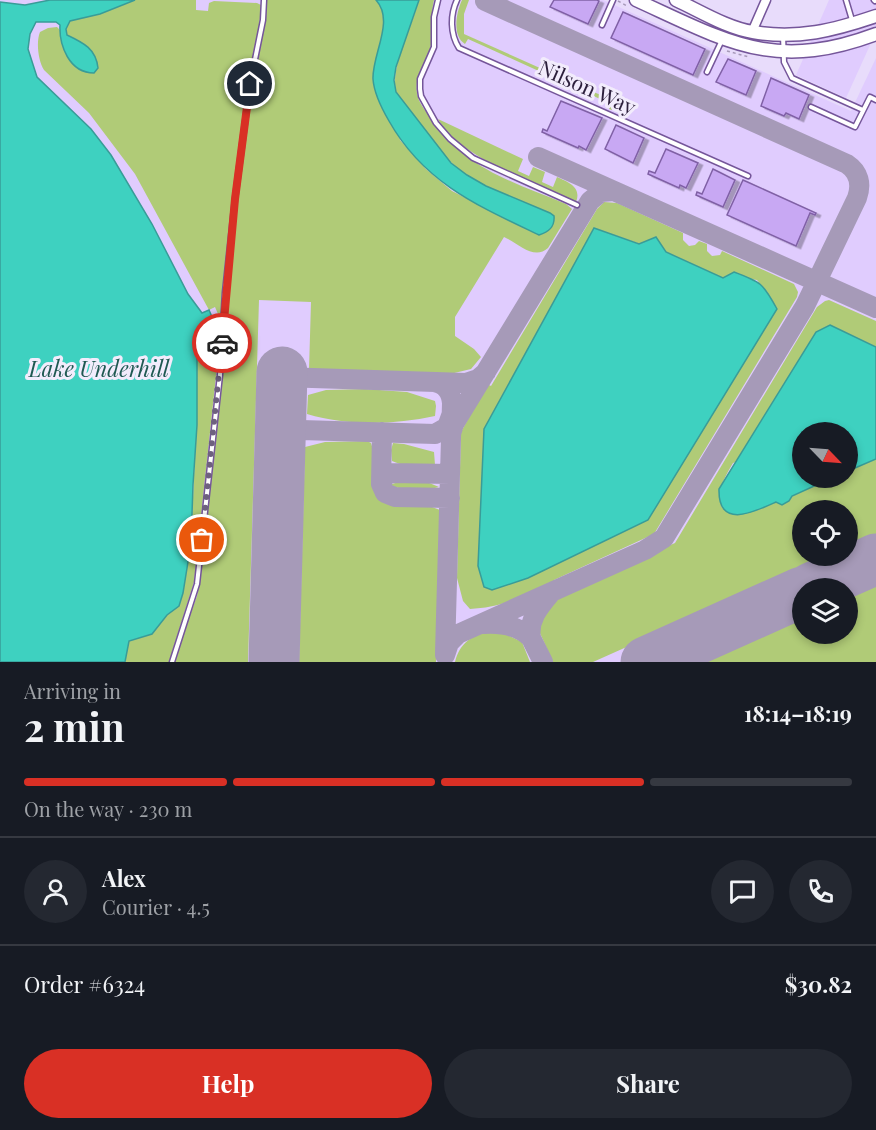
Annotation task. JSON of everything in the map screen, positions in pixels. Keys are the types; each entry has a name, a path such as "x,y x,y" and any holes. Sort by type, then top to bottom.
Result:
{"main road":[{"path":"636,0 722,40 783,52 830,48 876,34"},
{"path":"676,0 730,25 752,32 783,35 815,33 876,16"}],"street":[{"path":"752,32 766,0"}],"lane":[{"path":"172,662 198,584 220,375 225,292 234,211 250,84 263,20 264,0"},
{"path":"438,0 434,17 434,46 420,79 421,96 436,123 450,140 473,158 577,205"},
{"name":"Nilson Way","path":"457,0 453,8 452,27 454,40 459,48 748,176"},
{"path":"602,25 613,0"},
{"path":"846,0 853,24"},
{"path":"783,35 783,52 787,70 792,78 863,110"},
{"path":"707,72 722,40"},
{"path":"811,107 855,127 870,97 876,100"}],"shaded area":[{"path":"0,0 603,0 851,111 876,58 876,662 0,662"},
{"path":"135,0 196,0 196,10 208,11 209,3 214,1 261,5 259,29 243,114 233,197 194,582 169,662 125,662 129,641 152,634 167,615 179,606 183,593 191,543 197,409 197,329 218,314 215,307 209,310 135,174 89,113 44,70 38,46 40,32 57,27 69,58 80,69 94,73 98,68 91,52 78,40 67,35 66,29 70,21 100,14"},
{"path":"266,0 376,0 383,10 383,27 400,140 426,169 452,191 539,235 550,213 495,191 465,174 437,147 396,92 396,71 399,59 419,0 434,0 430,50 417,87 422,106 443,134 474,161 508,180 566,204 572,209 548,248 543,252 526,250 504,237 455,317 455,336 474,349 481,357 471,369 450,374 309,370 311,302 259,300 248,662 173,662 197,596 200,579 222,372 230,253"},
{"path":"462,0 469,0 464,14 464,34 614,101 612,110 609,109 611,104 468,39 465,44 458,36 457,30 458,11"},
{"path":"829,0 876,0 876,32 846,98 796,75"},
{"path":"438,119 523,159 518,171 529,176 533,167 545,172 542,182 553,187 557,177 569,183 576,189 576,202 520,178 480,157 448,133"},
{"path":"604,202 617,203 683,233 683,240 689,246 699,241 707,244 707,251 712,256 720,255 722,251 794,284 798,292 797,297 654,534 524,596 492,606 470,609 463,601 457,578 461,432 487,384 491,386 597,209","holes":["594,228 640,244 656,237 666,252 723,278 729,276 757,280 768,293 484,429"]},
{"path":"829,300 876,321 876,347 830,325 816,332 736,462 730,468 722,484 720,501 722,507 755,511 776,502 789,501 792,496 810,488 858,488 858,467 876,459 876,535 858,543 858,500 792,500 792,566 807,566 593,662 553,662 539,631 544,615 561,594 675,543 817,307"},
{"path":"365,389 407,392 435,401 435,416 371,423 338,421 307,414 308,395 326,390"},
{"path":"367,441 371,443 376,460 377,488 383,497 392,501 424,504 440,510 436,662 299,662 305,447 325,442"},
{"path":"393,443 434,452 435,465 414,467 392,461"},
{"path":"409,479 422,480 439,487 416,491 392,486 392,484"},
{"path":"876,582 876,662 698,662 792,620 792,644 858,644 858,590"},
{"path":"486,630 501,632 522,642 530,662 455,662 466,642"}],"water":[{"name":"Lake Underhill","path":"50,0 135,0 100,14 70,21 66,29 67,35 92,51 98,68 94,73 85,72 72,63 61,41 60,25 56,22 36,22 30,34 28,49 37,77 91,129 111,155 152,224 188,294 202,313 209,310 212,317 197,329 197,425 191,543 183,593 179,606 167,615 152,634 129,641 125,662 0,662 0,2 25,5"},
{"path":"376,0 419,0 396,67 394,80 396,92 451,163 486,186 550,213 554,216 554,220 548,231 539,235 474,203 436,177 403,143 384,111 374,85 374,69 383,28 381,8"},
{"path":"594,228 639,244 656,237 666,252 723,278 734,272 750,278 760,284 777,309 648,520 528,578 492,590 484,587 478,566 484,429"},
{"path":"830,325 876,347 876,459 858,467 858,422 792,422 792,488 810,488 792,496 782,505 776,502 748,513 731,514 724,510 720,502 719,489 816,332"}],"building":[{"path":"554,0 599,1 588,24 550,7"},
{"path":"623,12 705,49 693,75 611,38"},
{"path":"728,59 756,71 746,95 716,82"},
{"path":"771,78 809,95 799,119 786,113 784,116 761,106"},
{"path":"561,101 602,118 586,150 542,132 543,129 547,131"},
{"path":"616,125 644,138 633,163 605,149"},
{"path":"666,149 698,163 686,188 680,185 679,188 648,174 649,171 655,173"},
{"path":"713,169 735,180 723,207 696,195 697,192 702,194"},
{"path":"743,180 816,213 815,215 810,213 796,246 727,215"}],"taxiway":[{"path":"445,655 449,643 458,634 645,550 664,538 805,306 857,198 859,188 857,175 847,164 485,1"},
{"path":"538,157 876,308"},
{"path":"451,434 454,424 590,201 601,192 614,191"},
{"path":"282,377 466,383 478,379 486,372"},
{"path":"433,382 447,389 452,403 445,653"},
{"path":"280,449 288,436 301,430 435,434 447,427 452,413"},
{"path":"382,432 381,484 385,493 395,497 450,498"},
{"path":"381,484 385,476 391,473 450,474"},
{"path":"484,624 509,626 531,638 533,620 538,609 550,594"},
{"path":"531,638 543,662"}],"runway":[{"path":"274,662 282,372"},
{"path":"833,578 876,559"},
{"path":"646,662 792,596"}],"way so far":[{"path":"202,540 222,343"}],"route":[{"path":"222,343 235,199 250,84"}]}
